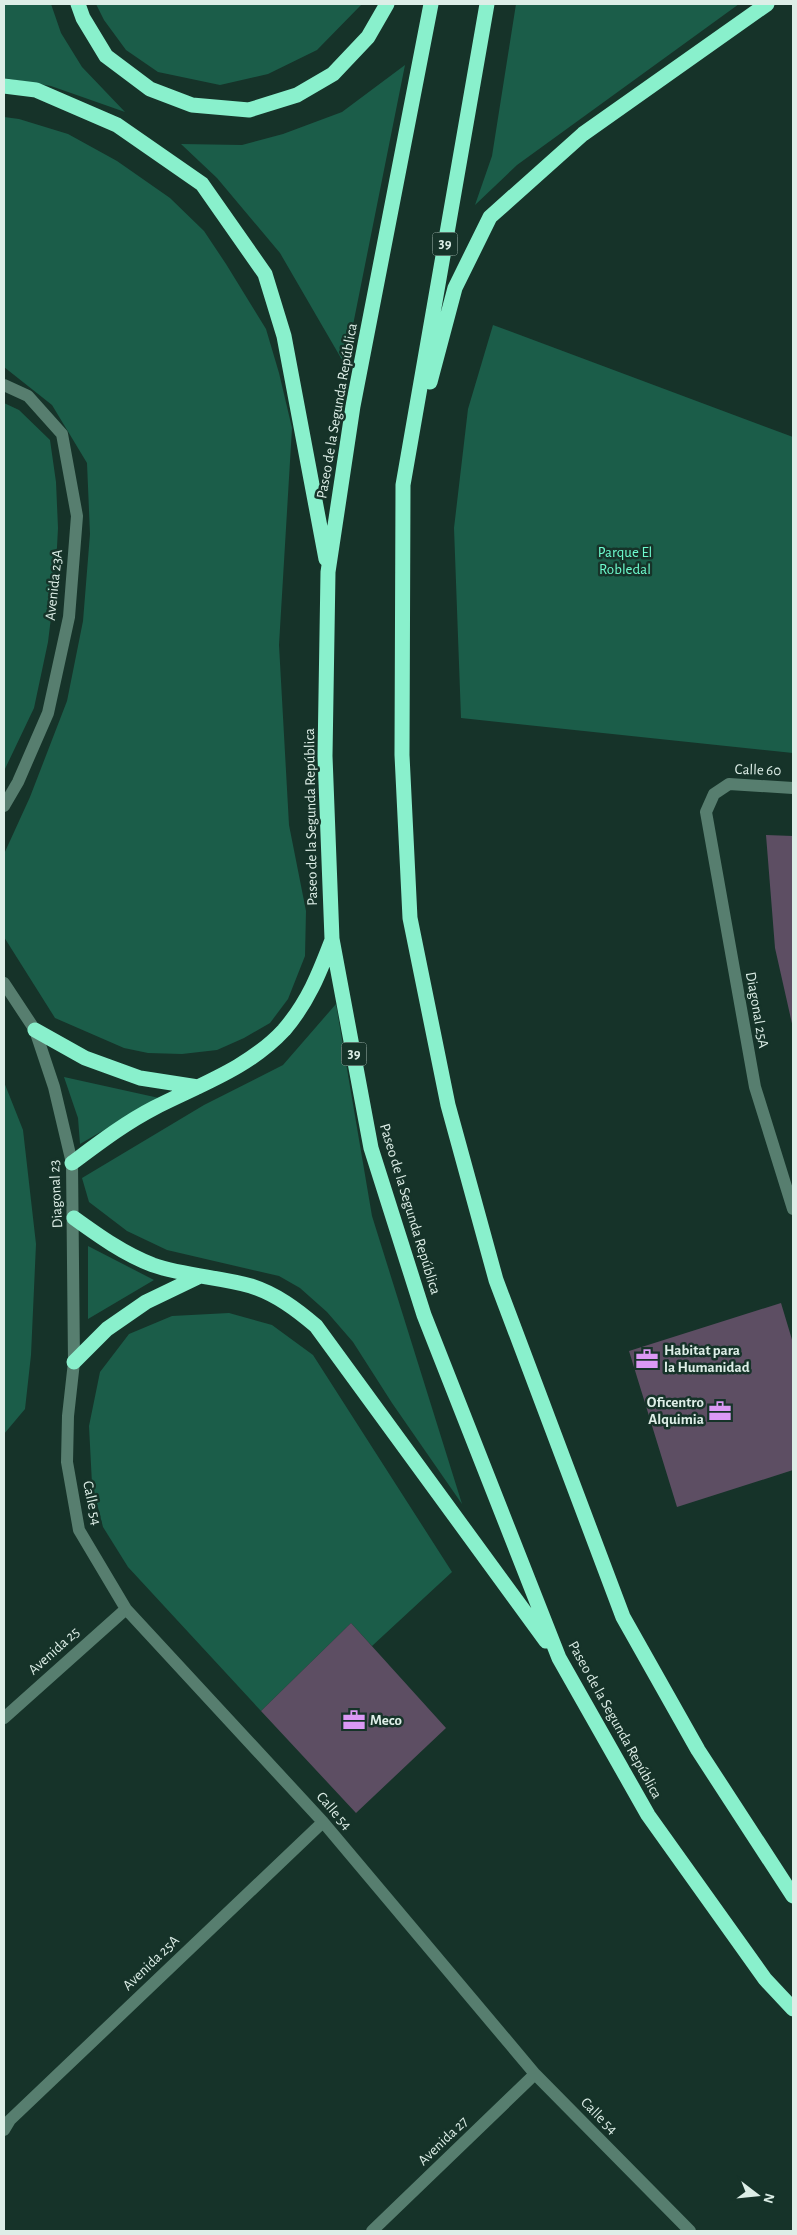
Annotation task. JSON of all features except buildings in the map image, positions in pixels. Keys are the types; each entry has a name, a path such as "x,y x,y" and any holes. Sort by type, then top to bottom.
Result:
{"highway":[{"path":"78,4 83,18 106,56 150,89 192,105 249,110 297,96 333,74 368,37 387,4"},
{"name":"Paseo de la Segunda República","path":"431,4 355,397 328,572 326,756 332,940 371,1148 424,1315 559,1658 648,1815 765,1979 793,2009"},
{"name":"39","path":"487,4 403,485 402,755 410,918 448,1105 496,1280 623,1616 698,1750 793,1896"},
{"path":"403,485 455,288 490,218 583,134 767,4"},
{"path":"4,86 36,90 117,125 202,184 265,274 284,336 328,572"},
{"path":"72,1163 112,1134 153,1108 244,1064 283,1030 313,988 332,940"},
{"path":"35,1030 85,1058 140,1078 198,1087"},
{"path":"74,1218 112,1245 153,1264 198,1277 251,1286 289,1304 316,1326 559,1658"},
{"path":"74,1362 107,1328 146,1302 198,1277"},
{"path":"765,1979 793,2017"}],"street":[{"name":"Avenida 23A","path":"4,385 28,396 62,434 77,516 69,617 48,713 18,782 4,806"},
{"name":"Calle 60","path":"706,812 714,794 729,784 793,788"},
{"name":"Diagonal 25A","path":"706,812 754,1087 793,1209"},
{"name":"Diagonal 23","path":"4,982 35,1030 54,1086 72,1163 74,1362"},
{"name":"Calle 54","path":"74,1362 68,1416 67,1462 79,1530 126,1609 323,1822 536,2074 690,2231"},
{"name":"Avenida 25","path":"4,1718 126,1609"},
{"name":"Avenida 25A","path":"4,2130 10,2120 323,1822"},
{"name":"Avenida 27","path":"372,2231 536,2074"}],"green space":[{"path":"4,4 51,4 61,33 82,67 125,112 51,86 4,78"},
{"path":"96,4 362,4 317,50 268,74 220,85 158,72 126,50 104,20"},
{"path":"516,4 739,4 517,165 475,205 492,156"},
{"path":"405,65 345,365 280,253 217,178 181,144 242,145 283,134 342,112"},
{"path":"4,117 19,119 68,134 117,161 170,198 204,231 266,329 292,428 279,645 289,825 306,911 305,956 288,999 270,1023 244,1038 217,1050 182,1054 148,1053 124,1048 55,1018 4,937 4,854 30,797 67,701 83,621 90,534 87,463 52,405 4,367"},
{"name":"Parque El Robledal","path":"493,325 793,437 793,753 461,718 454,528 468,409"},
{"path":"4,403 19,410 50,440 56,482 58,528 55,585 48,642 34,708 4,771"},
{"path":"336,1004 372,1216 462,1504 392,1403 353,1342 327,1312 300,1288 279,1276 167,1250 127,1231 89,1202 82,1178 204,1105 283,1065"},
{"path":"64,1077 159,1098 80,1144 78,1118"},
{"path":"4,1082 23,1130 36,1244 31,1355 25,1409 4,1434"},
{"path":"88,1246 154,1280 88,1319"},
{"path":"229,1313 272,1325 313,1355 452,1572 372,1646 351,1623 261,1711 128,1567 103,1527 92,1484 89,1426 100,1372 129,1334 172,1316"}],"place":[{"name":"Habitat para la Humanidad","path":"647,1359"},
{"name":"Oficentro Alquimia","path":"720,1411"},
{"name":"Meco","path":"354,1720"}]}
